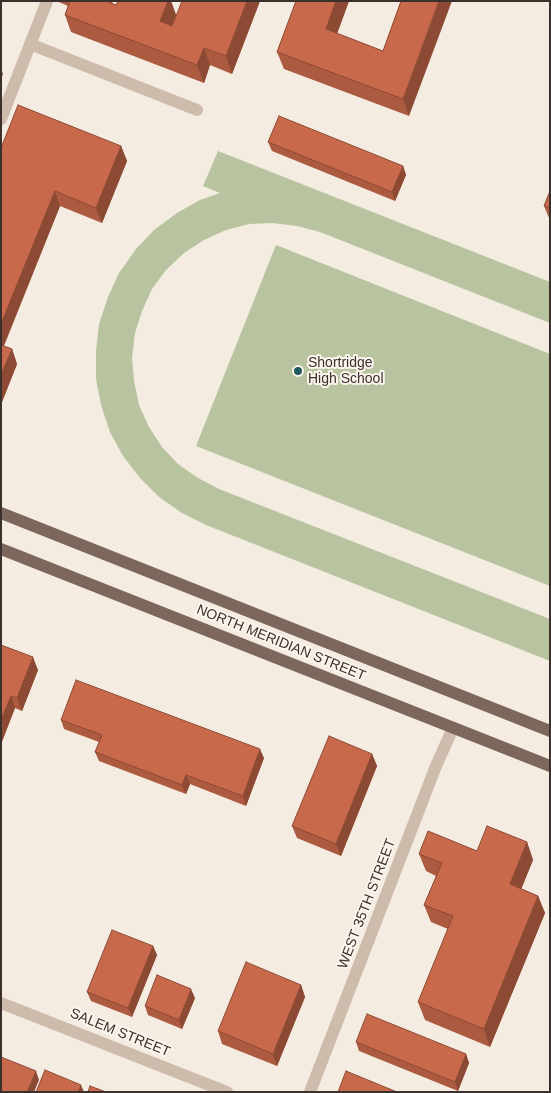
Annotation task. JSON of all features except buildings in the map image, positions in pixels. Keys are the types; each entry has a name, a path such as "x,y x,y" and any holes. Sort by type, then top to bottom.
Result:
{"main road":[{"name":"NORTH MERIDIAN STREET","path":"1,513 550,730"},
{"name":"NORTH MERIDIAN STREET","path":"1,549 550,766"}],"street":[{"path":"1,119 46,1"},
{"path":"30,44 197,110"},
{"name":"WEST 35TH STREET","path":"310,1092 452,728"},
{"name":"SALEM STREET","path":"1,1003 227,1092"}],"green space":[{"path":"218,151 550,282 550,323 320,232 297,226 273,223 249,224 226,230 204,240 184,253 166,270 152,289 135,333 132,358 139,405 149,427 162,447 178,464 198,478 219,489 550,619 550,661 206,525 182,513 159,497 140,478 123,456 110,432 101,405 96,379 96,351 99,324 119,273 136,249 154,230 177,213 200,200 220,193 203,186"},
{"path":"276,245 550,354 550,586 196,446"}],"place":[{"name":"Shortridge High School","path":"298,371"}]}
